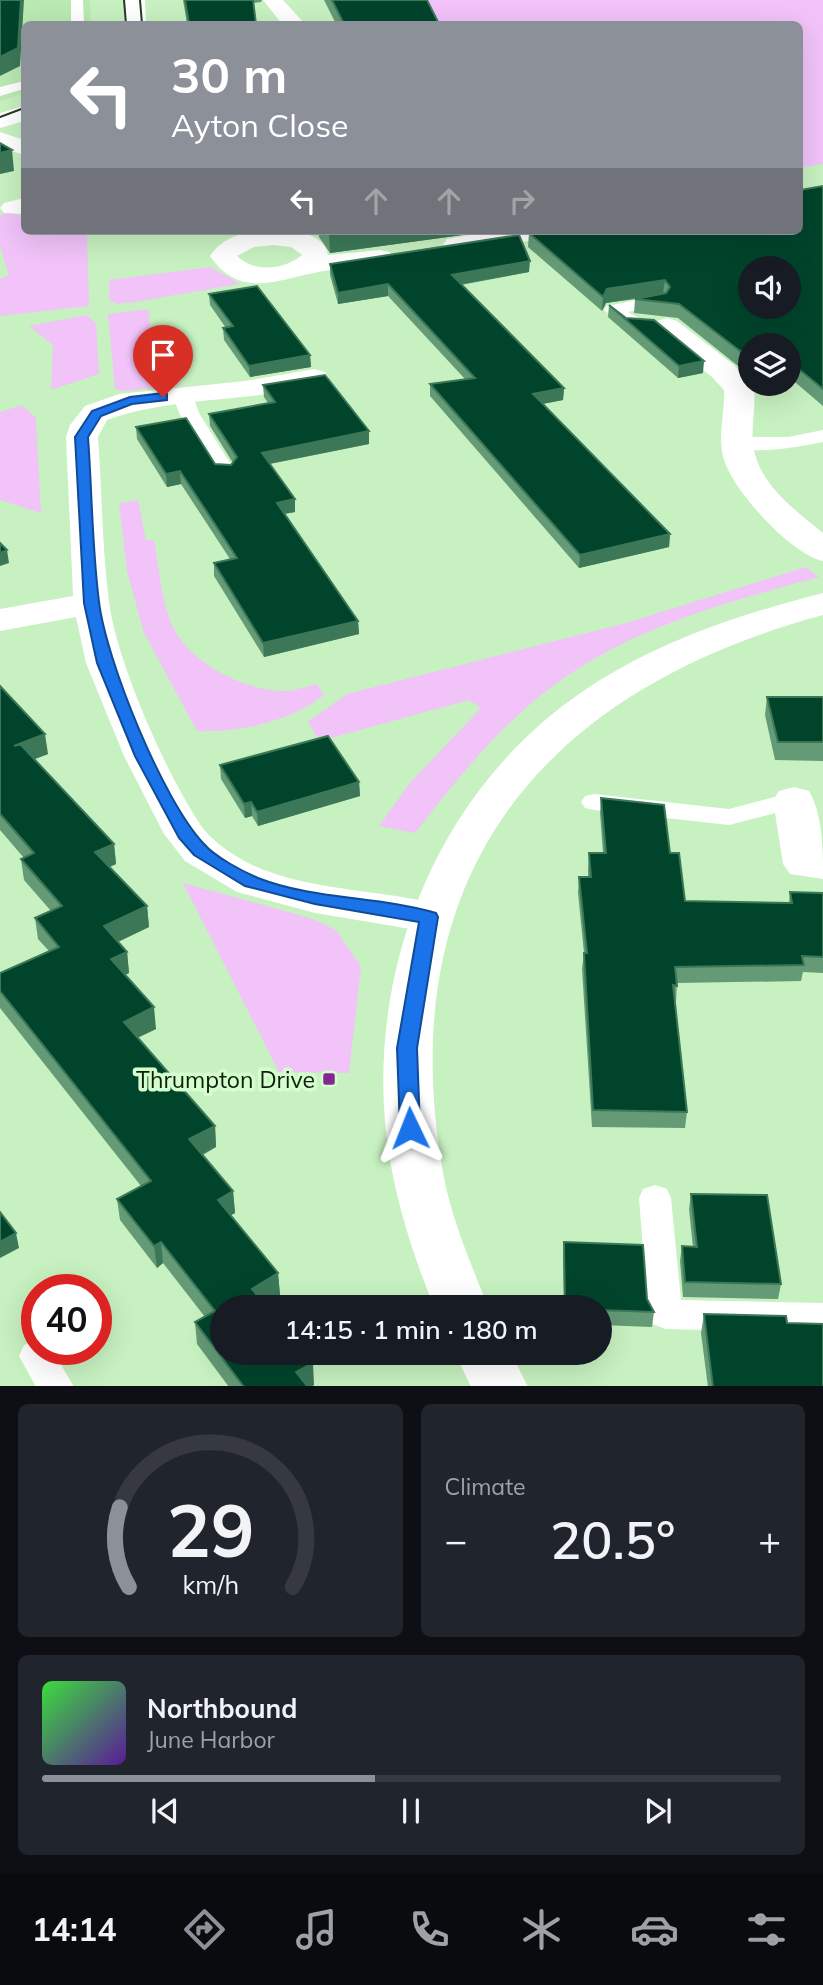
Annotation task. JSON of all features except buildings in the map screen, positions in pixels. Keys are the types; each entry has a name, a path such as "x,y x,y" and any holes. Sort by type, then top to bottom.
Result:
{"street":[{"path":"135,0 136,21"},
{"path":"273,0 291,21"},
{"path":"0,121 21,114"},
{"path":"0,139 21,147"},
{"path":"283,235 249,239 230,247 223,256 227,265 241,272 260,275 295,271 309,265 351,263 405,254"},
{"path":"294,235 315,251 315,258 309,265"},
{"path":"432,250 508,235"},
{"path":"662,314 739,389 737,443 741,465 756,488 823,551"},
{"path":"314,378 245,390 142,398 96,413 86,425 82,437 91,603 105,663 118,699 185,834 200,851 252,882 315,898 429,917"},
{"path":"0,620 91,603"},
{"path":"457,1295 424,1206 410,1128 407,1048 429,917 472,829 526,759 580,713 675,652 721,633 823,604"},
{"path":"794,800 805,864 823,865"},
{"path":"489,1365 500,1386"}],"lane":[{"path":"77,0 78,21"},
{"path":"0,92 21,86"},
{"path":"183,396 188,413 225,471"},
{"path":"737,443 788,443 823,436"},
{"path":"594,802 729,817 794,800"},
{"path":"655,1198 665,1314 823,1318"},
{"path":"43,1365 55,1386"}],"shaded area":[{"path":"0,0 90,0 91,21 21,21 21,94 0,101"},
{"path":"422,0 823,0 823,164 803,167 803,21 431,21"},
{"path":"9,212 21,216 21,235 87,235 89,306 0,316 0,279 9,275 0,246 0,215"},
{"path":"210,267 240,284 118,304 109,300 109,280"},
{"path":"148,309 153,347 180,385 123,391 115,389 108,314"},
{"path":"86,315 96,323 99,374 51,390 53,345 29,326"},
{"path":"22,405 36,418 41,513 0,500 0,412"},
{"path":"138,500 146,540 154,540 168,615 180,638 191,651 220,672 253,686 285,691 317,684 324,695 296,712 264,723 230,730 197,731 144,633 127,571 119,503"},
{"path":"806,567 819,577 715,607 648,632 615,647 554,685 497,736 415,833 379,826 409,784 481,708 469,700 320,741 308,722 347,694 626,623"},
{"path":"183,883 310,918 336,930 361,967 349,1073 279,1072"}],"tram line":[{"path":"124,0 126,21"},
{"path":"140,0 142,21"},
{"path":"0,117 21,109"}],"place":[{"name":"Thrumpton Drive","path":"329,1079"}],"route":[{"path":"163,397 142,398 96,413 86,425 82,437 91,603 105,663 144,756 185,834 200,851 252,882 315,898 429,917 407,1048 410,1128"}]}
